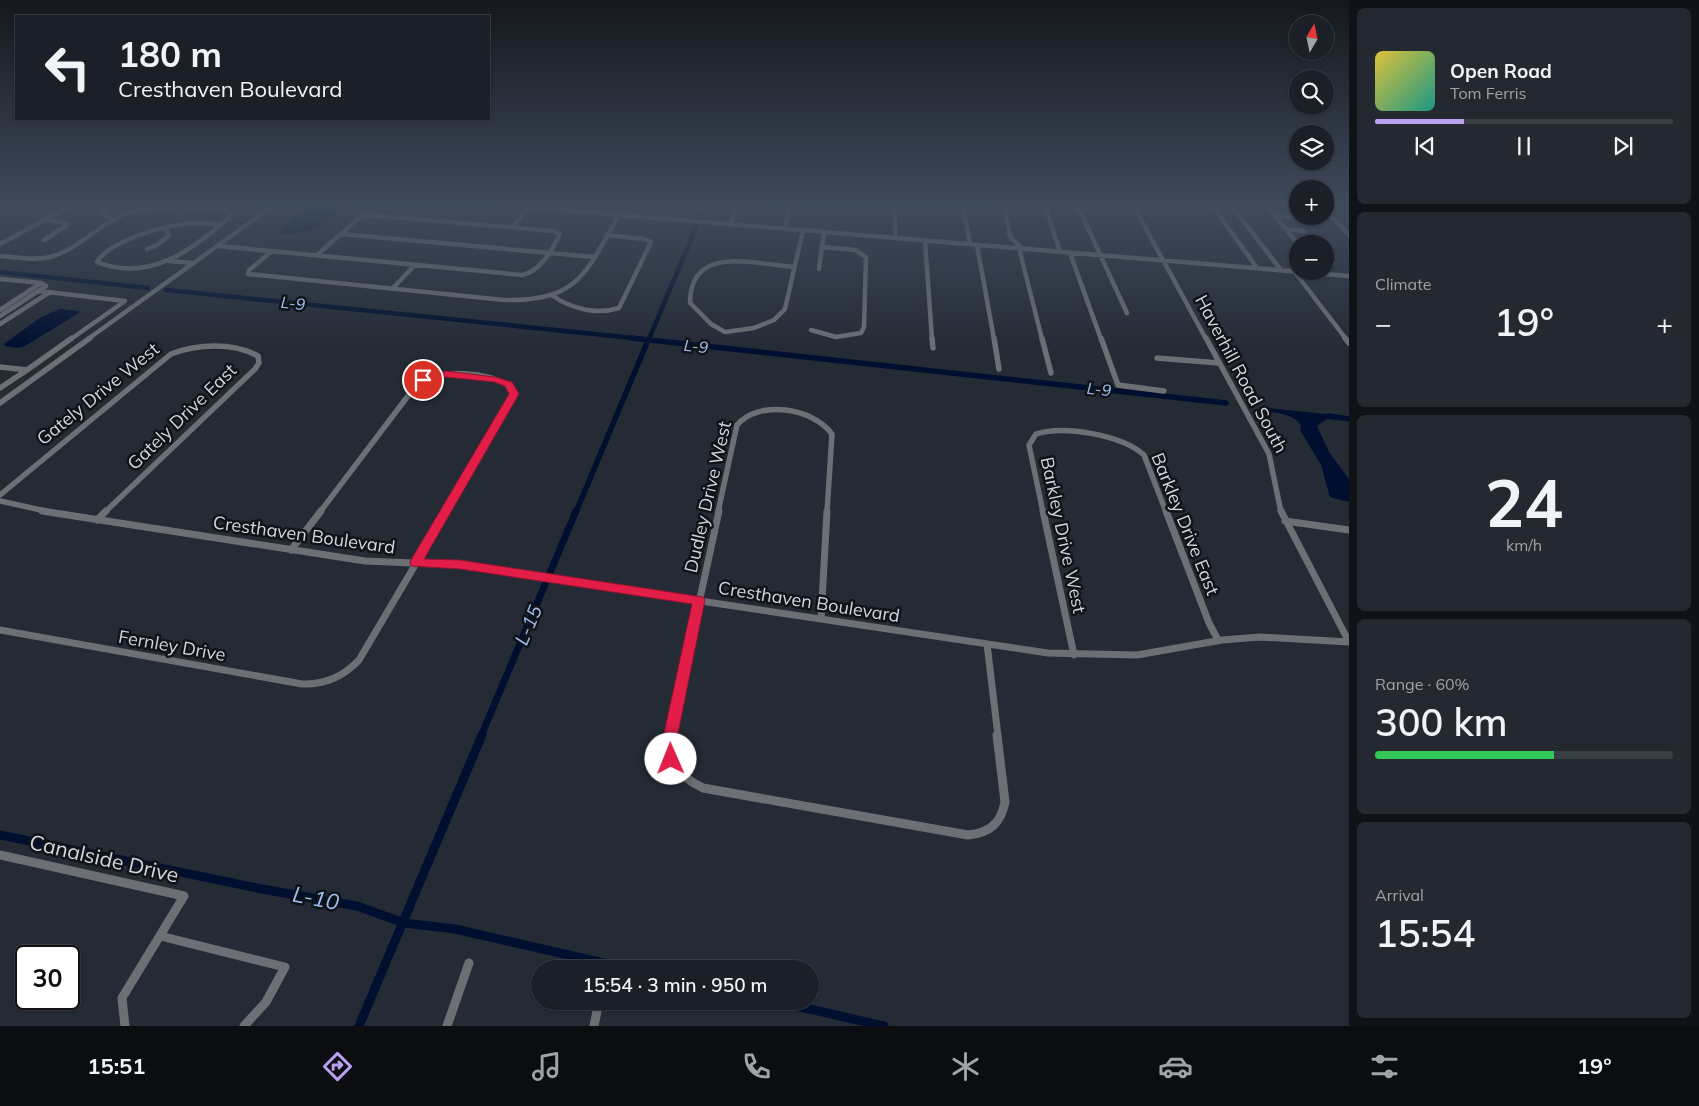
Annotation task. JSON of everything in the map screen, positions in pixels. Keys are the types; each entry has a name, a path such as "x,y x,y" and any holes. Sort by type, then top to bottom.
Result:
{"street":[{"path":"0,256 37,258 49,257 56,253"},
{"path":"107,253 96,261 101,264 141,268 154,267 169,261 181,253"},
{"path":"0,403 208,253"},
{"path":"270,253 249,270 248,274 510,301 553,296 570,288 579,280 597,253"},
{"path":"293,253 522,275 531,274 547,253 594,257"},
{"path":"553,296 571,306 607,311 617,309 646,253"},
{"path":"793,267 723,261 711,264 699,271 690,293 690,303 717,329 730,332 743,331 777,319 782,314 797,253"},
{"path":"819,269 822,253"},
{"path":"811,330 821,335 851,337 861,333 864,324 866,257 860,253"},
{"path":"926,253 933,348"},
{"path":"978,253 999,369"},
{"path":"1021,253 1051,373"},
{"path":"1164,391 1118,385 1070,253 1289,271"},
{"name":"Haverhill Road South","path":"1159,253 1273,463 1277,501 1285,521 1349,642"},
{"path":"1246,253 1257,268"},
{"path":"1267,253 1280,270"},
{"path":"1100,255 1127,313"},
{"path":"169,261 193,263"},
{"path":"392,289 415,265"},
{"path":"1334,274 1349,276"},
{"path":"0,278 41,283 46,286 0,316"},
{"path":"1301,280 1349,343"},
{"path":"0,310 41,283"},
{"path":"0,388 125,301 38,291"},
{"path":"0,324 50,292"},
{"name":"Gately Drive West","path":"0,495 168,356 196,346 227,348"},
{"name":"Gately Drive East","path":"97,520 258,365 259,358 253,352 227,348"},
{"path":"1157,358 1218,363"},
{"path":"0,367 27,370"},
{"path":"291,550 417,384 439,375 471,377 506,383 513,390 513,398 416,563"},
{"name":"Dudley Drive West","path":"821,619 832,434 830,427 820,420 787,412 756,411 745,415 737,422 670,738 670,754 676,768 687,780 703,788 960,835 978,835 996,826 1004,813 1005,802 986,644"},
{"name":"Barkley Drive West","path":"1074,655 1029,444 1036,434 1044,432 1077,434"},
{"name":"Barkley Drive East","path":"1077,434 1120,440 1136,448 1144,456 1209,623 1218,640"},
{"name":"Cresthaven Boulevard","path":"0,501 29,509 366,561 460,565 986,644 1074,655 1145,654 1218,640 1279,637 1349,642"},
{"path":"1285,521 1349,530"},
{"name":"Fernley Drive","path":"0,630 302,684 317,684 338,678 359,660 416,563"},
{"name":"Canalside Drive","path":"0,855 184,896 160,936"},
{"path":"125,1026 122,998 160,936 285,967 266,1002 244,1026"},
{"path":"447,1026 469,963"},
{"path":"594,1026 597,1010"}],"water":[{"path":"60,309 79,311 79,313 25,346 18,348 5,346 4,344 41,317"},
{"path":"1259,407 1336,415 1339,420 1327,419 1317,426 1329,452 1349,479 1349,502 1330,497 1321,465 1300,430 1301,425 1293,418 1283,414 1261,411"}],"waterway":[{"name":"L-15","path":"649,339 685,253"},
{"name":"L-9","path":"0,272 148,288"},
{"name":"L-9","path":"166,290 643,339"},
{"name":"L-9","path":"631,338 648,340"},
{"name":"L-15","path":"576,512 648,340"},
{"name":"L-9","path":"648,340 1226,403"},
{"name":"L-9","path":"1329,416 1349,419"},
{"name":"L-15","path":"481,736 576,511"},
{"name":"L-15","path":"403,923 482,735"},
{"name":"L-10","path":"0,835 262,889 357,906 403,923"},
{"name":"L-15","path":"359,1026 403,923"},
{"name":"L-10","path":"403,923 455,929 591,960"},
{"name":"L-10","path":"814,1010 884,1026"}],"route":[{"path":"423,380 436,375 446,374 495,380 509,384 514,394 416,563 460,565 699,600 670,738 671,759"}]}
